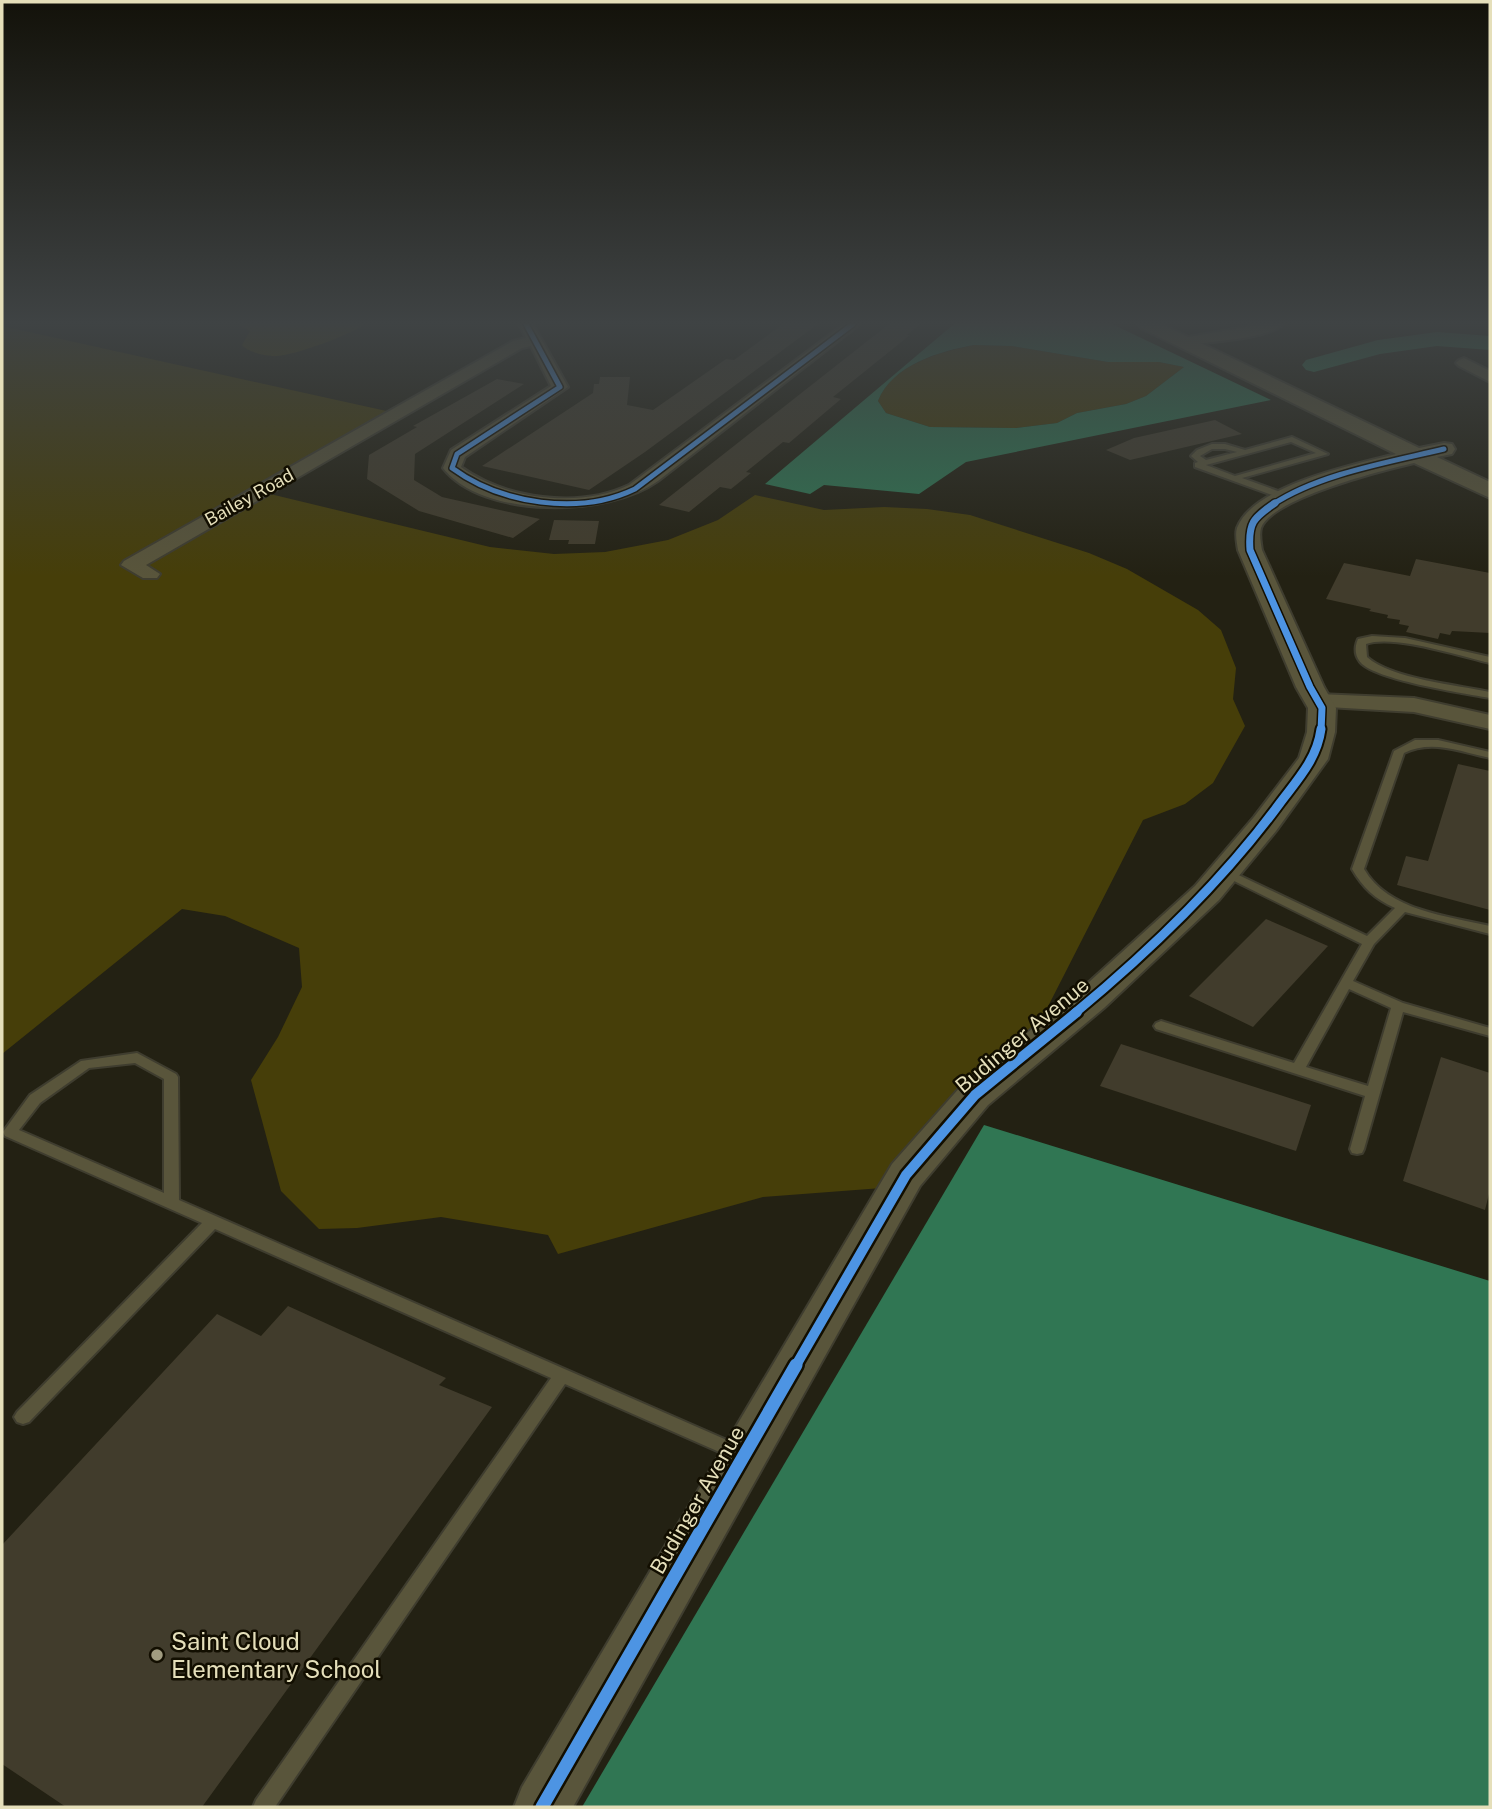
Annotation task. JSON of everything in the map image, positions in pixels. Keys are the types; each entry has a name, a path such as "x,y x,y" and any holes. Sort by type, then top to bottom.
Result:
{"street":[{"name":"Bailey Road","path":"150,574 131,565 405,408"},
{"path":"527,408 457,454 452,468 466,481 491,491 559,504 584,503 630,492 741,408"},
{"path":"1325,408 1416,456"},
{"path":"1347,408 1441,457 1490,491"},
{"name":"Budinger Avenue","path":"542,1807 905,1175 975,1095 1091,1000 1207,893 1265,824 1313,759 1321,732 1322,708 1251,550 1248,529 1257,515 1334,477 1416,456 1465,458 1490,471"},
{"name":"Budinger Avenue","path":"1300,492 1366,482 1441,457"},
{"path":"1318,701 1414,705 1490,722"}],"lane":[{"path":"1235,479 1324,454 1292,439 1198,465 1235,479 1300,492"},
{"path":"1490,660 1390,639 1370,637 1360,641 1359,651 1364,661 1384,670 1490,695"},
{"path":"1490,755 1437,743 1415,743 1399,751 1358,869 1362,881 1378,894 1403,907 1490,930"},
{"path":"1224,873 1370,942"},
{"path":"1298,1068 1370,942 1403,907"},
{"path":"1346,983 1398,1006 1490,1032"},
{"path":"1357,1150 1398,1006"},
{"path":"1161,1026 1373,1093"},
{"path":"171,1202 172,1077 137,1058 86,1064 35,1099 10,1132 743,1455"},
{"path":"23,1417 213,1221"},
{"path":"263,1807 562,1375"}],"shaded area":[{"path":"2,408 375,408 391,412 262,482 272,485 266,493 490,547 554,554 605,552 668,540 718,520 755,495 824,510 884,507 970,515 1089,553 1127,569 1198,610 1221,630 1236,668 1233,699 1245,726 1213,783 1185,804 1143,820 1036,1030 882,1188 763,1197 558,1254 548,1235 441,1217 357,1228 319,1229 281,1191 251,1080 278,1037 302,987 299,948 225,916 182,909 2,1054"},
{"path":"854,408 883,408 886,413 930,427 1015,428 1057,423 1077,413 1102,408 1230,408 966,462 919,494 824,485 810,494 765,484"},
{"path":"883,408 1102,408 1077,413 1057,423 1015,428 930,427 886,413"},
{"path":"984,1125 1490,1281 1490,1807 582,1807"}],"building":[{"path":"444,408 486,408 415,454 414,480 442,497 540,519 513,538 419,511 367,479 369,455 417,427 413,426"},
{"path":"570,408 704,408 589,490 482,466"},
{"path":"782,408 830,408 789,443 783,442 746,472 751,473 731,489 720,487 689,512 659,505"},
{"path":"1215,420 1242,434 1130,460 1106,450 1134,438"},
{"path":"554,520 599,521 595,544 568,544 569,540 549,540"},
{"path":"1416,559 1490,573 1490,633 1452,631 1450,635 1440,633 1438,639 1406,632 1409,626 1399,624 1400,620 1387,618 1388,615 1326,599 1344,563 1410,576"},
{"path":"1458,764 1490,771 1490,910 1397,885 1406,856 1428,861"},
{"path":"1266,919 1328,946 1253,1027 1189,996"},
{"path":"1121,1044 1311,1105 1296,1151 1100,1086"},
{"path":"1441,1057 1490,1073 1490,1190 1485,1210 1403,1181"},
{"name":"Saint Cloud Elementary School","path":"288,1306 446,1378 439,1385 492,1407 202,1807 66,1807 2,1764 2,1545 217,1314 261,1336"}],"cycle path":[{"path":"527,408 457,454 452,468 489,490 512,497 561,503 608,498 635,489 741,408"},
{"path":"542,1807 906,1175 975,1095 1091,1000 1207,893 1265,824 1313,759 1321,732 1322,708 1310,687 1250,550 1249,528 1259,514 1279,500 1306,488 1336,477 1444,449"}],"place":[{"name":"Saint Cloud Elementary School","path":"157,1655"}]}
